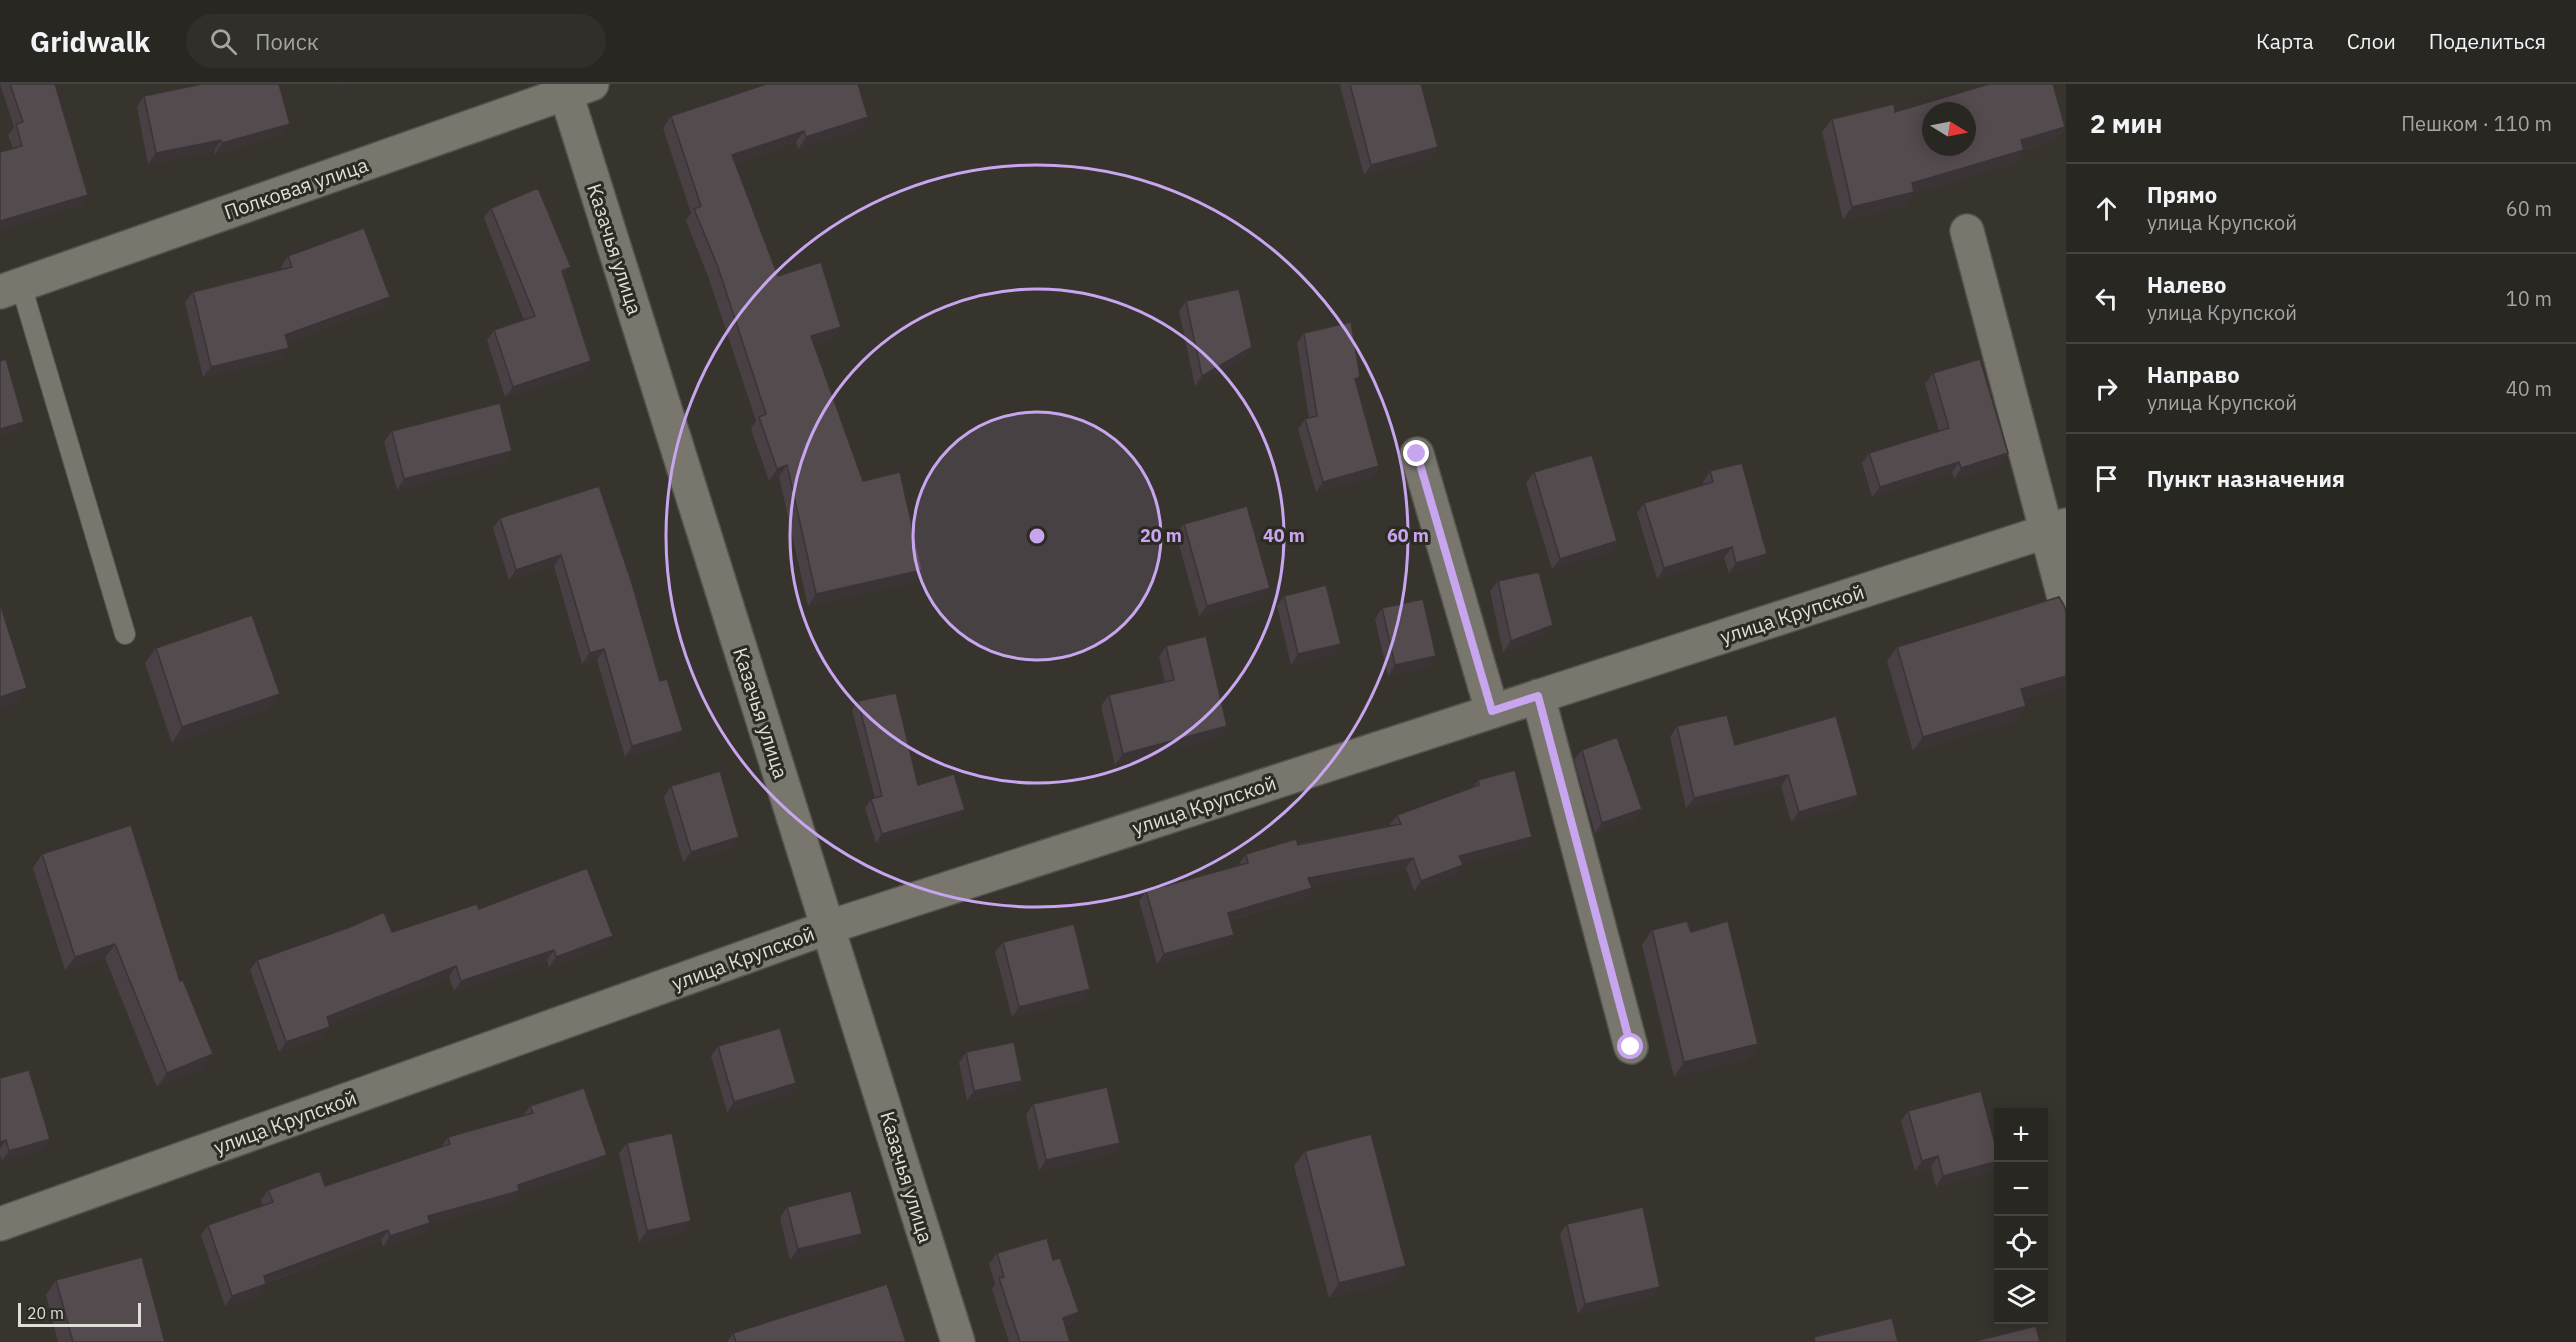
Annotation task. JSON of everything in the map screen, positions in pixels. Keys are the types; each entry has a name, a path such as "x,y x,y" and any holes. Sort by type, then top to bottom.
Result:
{"street":[{"name":"Полковая улица","path":"10,288 573,87"},
{"name":"Казачья улица","path":"573,87 958,1342"},
{"path":"1967,231 2056,528 2066,605"},
{"path":"1417,454 1492,711"},
{"name":"улица Крупской","path":"0,1224 829,927 2056,528"},
{"path":"1538,696 1631,1047"}],"lane":[{"path":"10,288 125,634"}],"building":[{"path":"10,84 55,84 88,195 0,221 0,152 22,146 16,124 23,122"},
{"path":"202,84 279,84 290,124 222,143 221,140 156,153 144,96"},
{"path":"766,84 858,84 868,117 806,137 804,131 732,155 778,276 821,262 841,327 811,336 863,481 900,472 922,570 816,594 787,465 777,469 759,417 766,414 718,267 694,209 701,206 671,116"},
{"path":"1350,84 1421,84 1438,147 1371,165"},
{"path":"1989,84 2053,84 2065,127 2021,140 2024,150 1912,183 1914,192 1852,207 1832,119 1894,104 1895,112 1922,104 1922,156 1976,156 1976,102 1929,102"},
{"path":"538,188 571,267 562,271 591,361 513,387 494,330 535,316 491,208"},
{"path":"364,228 390,297 285,335 289,348 211,367 193,292 292,267 288,256"},
{"path":"1239,289 1252,347 1202,376 1186,301"},
{"path":"1351,322 1360,377 1355,379 1379,466 1323,482 1305,419 1317,416 1304,333"},
{"path":"6,359 24,422 0,429 0,361"},
{"path":"1980,359 2008,453 1961,468 1959,462 1880,487 1869,453 1949,428 1933,373"},
{"path":"500,403 512,451 404,479 392,431"},
{"path":"1592,455 1617,541 1560,559 1534,472"},
{"path":"1742,463 1767,554 1736,563 1732,547 1664,568 1644,503 1713,482 1710,471"},
{"path":"599,486 631,580 660,681 667,679 683,731 632,746 604,649 590,653 561,555 516,570 500,518"},
{"path":"1247,506 1270,588 1207,606 1184,524"},
{"path":"1539,572 1553,625 1511,641 1498,581"},
{"path":"1326,585 1341,644 1298,654 1284,596"},
{"path":"2059,597 2066,611 2066,676 2021,689 2026,706 1923,737 1897,647"},
{"path":"1423,599 1436,656 1395,665 1382,608"},
{"path":"0,604 27,688 0,697"},
{"path":"252,615 280,694 182,727 156,648"},
{"path":"1206,636 1227,726 1123,754 1109,695 1174,680 1166,646"},
{"path":"896,693 918,785 954,774 965,810 882,834 871,799 882,796 858,701"},
{"path":"1727,715 1735,745 1836,716 1858,795 1799,812 1788,775 1694,798 1677,726"},
{"path":"1617,737 1642,809 1602,823 1582,750"},
{"path":"1515,770 1532,837 1459,856 1463,865 1421,881 1413,858 1308,878 1312,888 1228,913 1234,935 1164,954 1146,891 1248,863 1246,854 1296,839 1298,845 1401,824 1397,815 1479,785 1478,780"},
{"path":"720,771 739,837 691,852 671,786"},
{"path":"131,825 180,981 183,980 213,1054 167,1073 115,944 75,957 42,854"},
{"path":"587,868 613,936 556,957 554,950 461,981 456,966 327,1017 330,1027 286,1042 257,960 350,927 384,912 392,932 477,904 479,909"},
{"path":"1687,921 1691,932 1728,921 1758,1044 1684,1062 1652,930"},
{"path":"1074,924 1090,989 1019,1007 1003,942"},
{"path":"780,1028 796,1083 734,1102 718,1046"},
{"path":"1014,1042 1022,1081 974,1091 966,1052"},
{"path":"29,1070 50,1139 9,1151 6,1140 0,1142 0,1078"},
{"path":"1107,1087 1120,1143 1046,1160 1033,1104"},
{"path":"584,1088 607,1155 518,1185 519,1191 428,1216 430,1223 390,1236 388,1230 264,1276 266,1284 232,1296 208,1225 273,1202 268,1190 320,1171 325,1186 450,1144 448,1137 533,1113 530,1106"},
{"path":"1981,1091 1994,1140 1994,1162 1943,1176 1938,1156 1922,1161 1908,1111"},
{"path":"672,1133 691,1221 647,1231 627,1143"},
{"path":"1371,1134 1406,1266 1339,1283 1305,1151"},
{"path":"851,1191 862,1234 798,1249 787,1207"},
{"path":"1643,1207 1660,1287 1585,1304 1567,1224"},
{"path":"1047,1238 1053,1260 1060,1258 1079,1312 1063,1318 1070,1342 1020,1342 999,1278 1004,1277 997,1253"},
{"path":"142,1257 165,1342 73,1342 56,1280"},
{"path":"887,1284 906,1342 736,1342 733,1333"},
{"path":"1892,1318 1898,1342 1815,1342 1814,1337"},
{"path":"2036,1326 2040,1342 1972,1342"}],"route":[{"path":"1417,454 1492,711 1538,696 1631,1047"}]}
